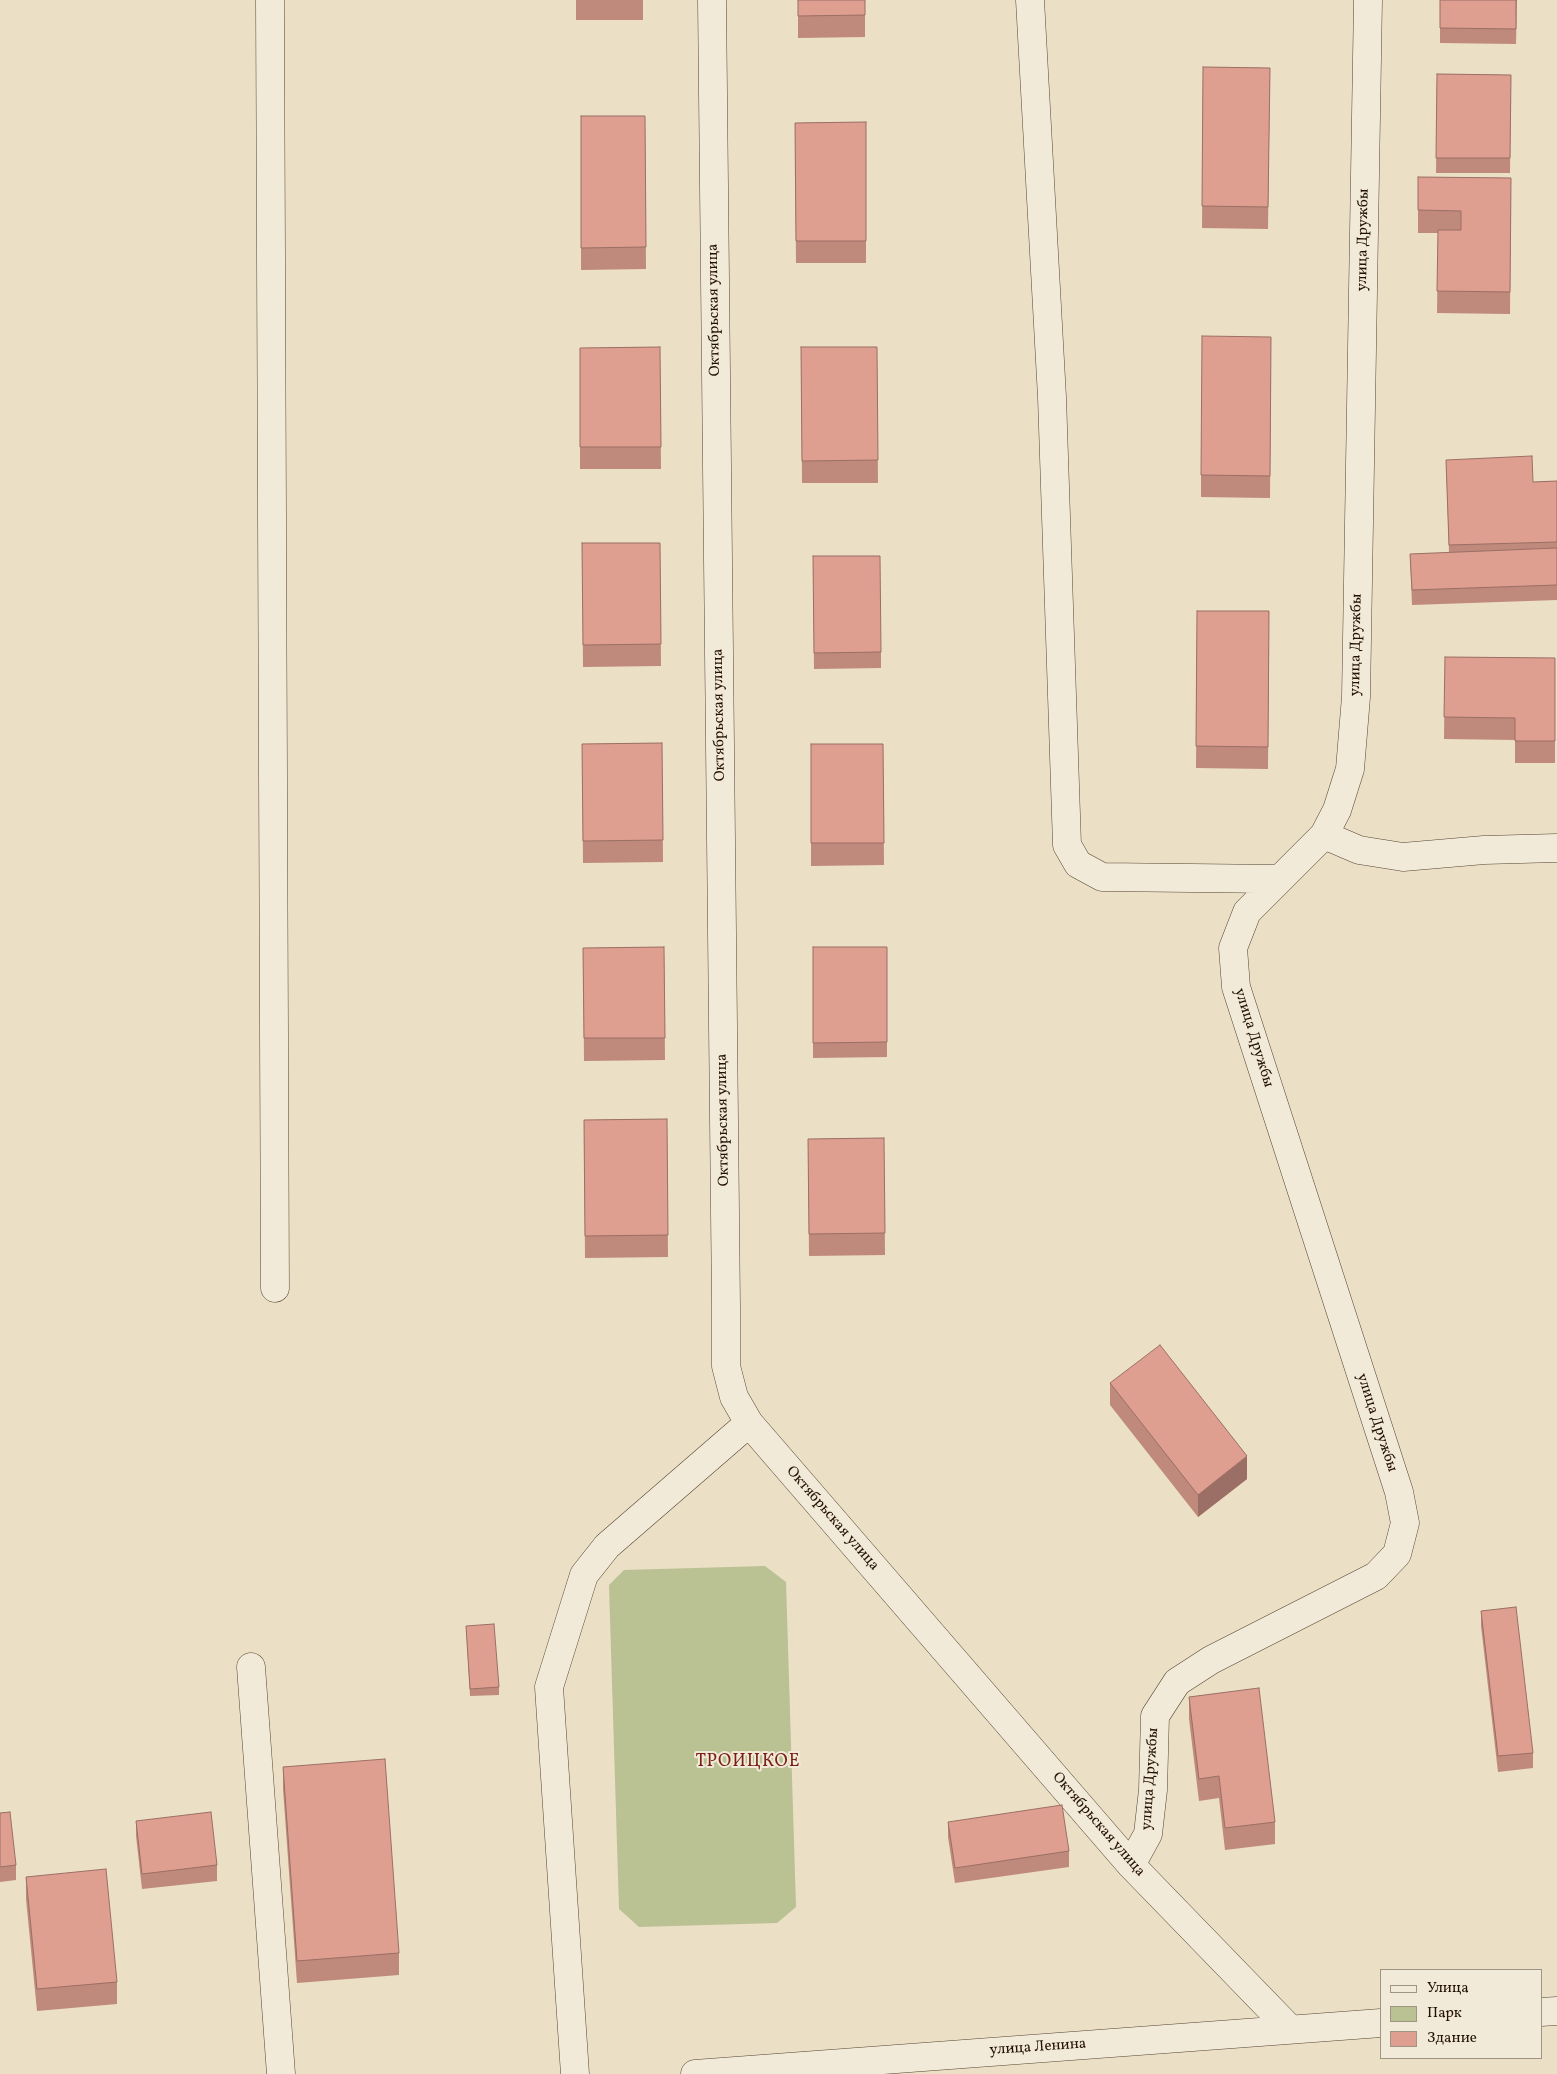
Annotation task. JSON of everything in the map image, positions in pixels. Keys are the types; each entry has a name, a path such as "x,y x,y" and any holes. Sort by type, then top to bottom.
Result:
{"street":[{"path":"270,0 276,1288"},
{"name":"Октябрьская улица","path":"712,0 726,1366 734,1397 749,1422 1131,1865 1290,2029"},
{"path":"1030,0 1052,397 1067,845 1078,864 1102,877 1279,879"},
{"name":"улица Дружбы","path":"1131,1865 1148,1834 1153,1790 1155,1716 1176,1682 1212,1660 1376,1576 1397,1554 1405,1523 1399,1492 1236,987 1234,948 1247,912 1324,834 1338,810 1350,769 1356,697 1368,0"},
{"path":"1324,834 1359,850 1403,856 1484,850 1557,848"},
{"path":"574,2074 549,1687 584,1574 607,1546 749,1422"},
{"path":"251,1668 281,2074"},
{"path":"1542,2012 1557,2011"},
{"name":"улица Ленина","path":"695,2074 1380,2023"}],"green space":[{"path":"765,1566 786,1582 796,1907 777,1923 639,1927 619,1909 609,1585 624,1570"}],"building":[{"path":"798,0 865,0 865,15 798,16"},
{"path":"1440,0 1516,0 1516,29 1440,28"},
{"path":"1203,67 1270,68 1268,207 1202,206"},
{"path":"1437,74 1511,75 1510,158 1436,158"},
{"path":"581,116 645,116 646,247 581,248"},
{"path":"866,122 866,241 796,241 795,123"},
{"path":"1418,177 1511,178 1510,292 1437,291 1438,230 1461,230 1461,211 1418,210"},
{"path":"1202,336 1271,337 1270,476 1201,475"},
{"path":"660,347 661,447 580,447 580,348"},
{"path":"801,347 877,347 878,460 802,461"},
{"path":"1532,456 1533,482 1557,481 1557,542 1449,545 1446,460"},
{"path":"582,543 660,543 661,644 583,645"},
{"path":"1557,548 1557,585 1412,590 1410,554"},
{"path":"813,556 880,556 881,652 814,653"},
{"path":"1197,611 1269,611 1268,747 1196,746"},
{"path":"1445,657 1555,658 1555,741 1515,741 1515,718 1444,717"},
{"path":"662,743 663,840 583,841 582,744"},
{"path":"811,744 883,744 884,843 811,843"},
{"path":"664,947 665,1038 584,1038 583,948"},
{"path":"813,947 887,947 887,1042 813,1043"},
{"path":"667,1119 668,1235 585,1236 584,1120"},
{"path":"884,1138 885,1233 809,1234 808,1139"},
{"path":"1160,1345 1247,1456 1198,1495 1110,1383"},
{"path":"1516,1607 1533,1753 1498,1756 1481,1611"},
{"path":"494,1624 499,1687 470,1689 466,1626"},
{"path":"1259,1688 1275,1822 1225,1828 1219,1776 1199,1779 1189,1697"},
{"path":"385,1759 399,1953 297,1961 283,1767"},
{"path":"1062,1805 1069,1851 955,1868 948,1822"},
{"path":"10,1812 16,1865 0,1867 0,1813"},
{"path":"211,1812 217,1865 142,1874 136,1821"},
{"path":"106,1869 117,1982 37,1989 26,1877"}],"district":[{"name":"ТРОИЦКОЕ","path":"748,1763"}]}
